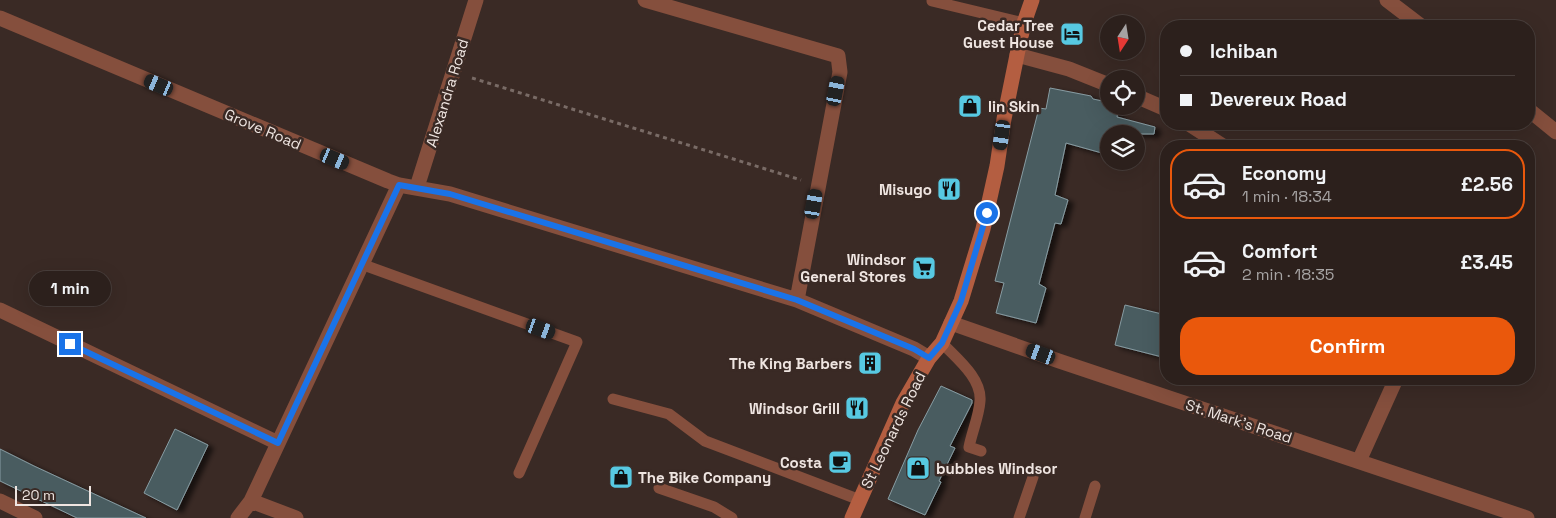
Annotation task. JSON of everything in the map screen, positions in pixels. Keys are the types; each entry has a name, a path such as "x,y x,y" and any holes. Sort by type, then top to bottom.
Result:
{"street":[{"path":"645,0 838,56 840,72 797,300"},
{"name":"St Leonards Road","path":"852,518 903,403 929,358 942,343 967,284 983,229 997,166 1017,55 1024,23 1032,0"},
{"path":"1388,0 1413,20"},
{"name":"Alexandra Road","path":"417,187 474,1"},
{"name":"Grove Road","path":"0,18 399,185 450,194 797,300 914,349 929,358"},
{"path":"1017,55 1069,68 1100,81"},
{"path":"1145,100 1160,106"},
{"path":"1535,115 1556,132"},
{"path":"1198,130 1214,140"},
{"path":"238,518 251,501 399,185"},
{"path":"0,310 278,443"},
{"name":"St. Mark's Road","path":"952,323 1059,361 1527,518"},
{"path":"1358,461 1393,385"},
{"path":"0,501 35,518"},
{"path":"251,501 296,518"}],"lane":[{"path":"932,1 1024,23"},
{"path":"361,264 577,342 519,473"},
{"path":"942,343 973,376 977,386 980,400 969,447 981,451"},
{"path":"614,399 670,414 705,441 860,500"},
{"path":"1019,518 1033,477"},
{"path":"1085,518 1095,486"},
{"path":"659,488 714,507 732,518"}],"path":[{"path":"452,72 818,185"}],"building":[{"path":"1050,88 1091,96 1093,99 1100,100 1100,115 1117,115 1117,117 1155,127 1154,134 1145,134 1145,125 1100,125 1100,152 1066,143 1055,195 1068,200 1061,224 1055,223 1039,284 1046,288 1036,323 996,313 1004,283 995,281 1039,108 1046,109"},
{"path":"1125,305 1160,314 1160,356 1115,345"},
{"path":"941,386 972,400 972,403 950,446 955,448 925,515 888,499 918,430"},
{"path":"175,429 208,445 177,510 144,493"},
{"path":"0,449 146,518 77,518 0,481"}],"place":[{"name":"Cedar Tree Guest House","path":"1072,34"},
{"name":"Iin Skin","path":"970,106"},
{"name":"Misugo","path":"949,189"},
{"name":"Windsor General Stores","path":"924,268"},
{"name":"The King Barbers","path":"870,363"},
{"name":"Windsor Grill","path":"857,408"},
{"name":"Costa","path":"840,462"},
{"name":"bubbles Windsor","path":"918,468"},
{"name":"The Bike Company","path":"621,477"}],"route":[{"path":"70,344 278,443 392,196 399,185 450,194 797,300 914,349 929,358 942,343 961,301 987,213"}]}
